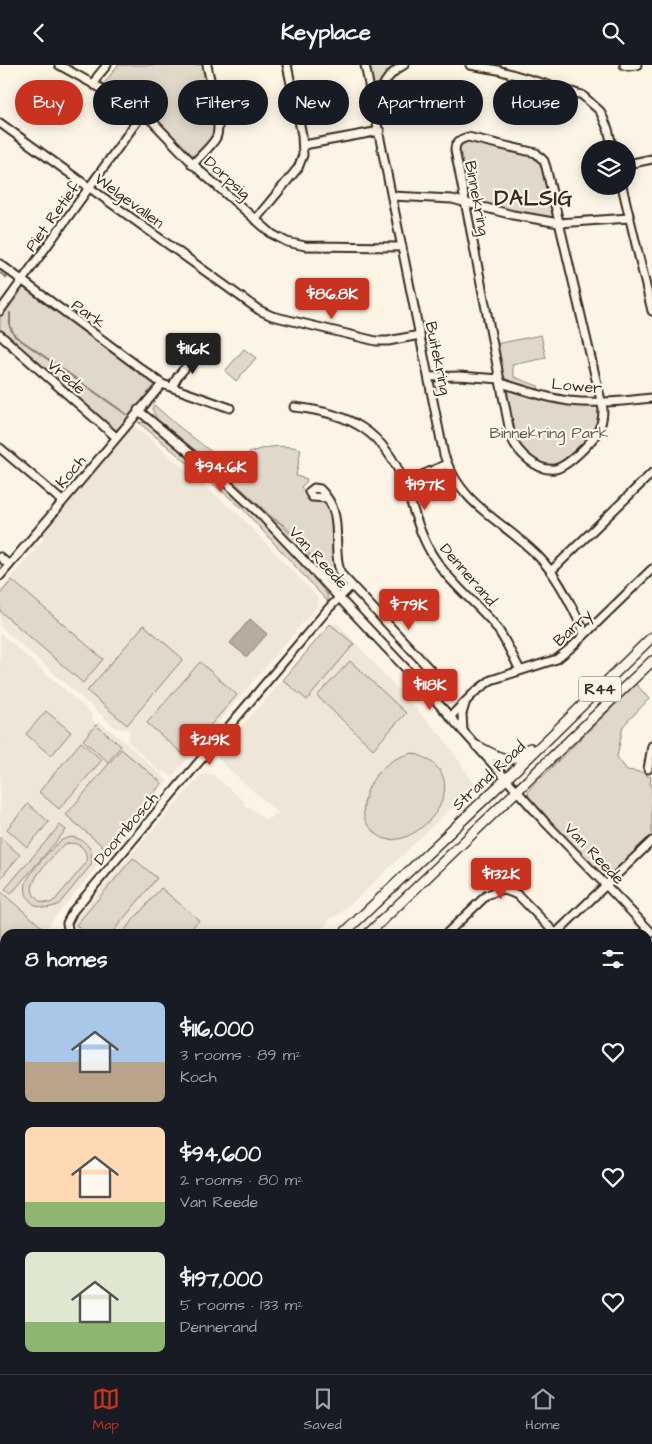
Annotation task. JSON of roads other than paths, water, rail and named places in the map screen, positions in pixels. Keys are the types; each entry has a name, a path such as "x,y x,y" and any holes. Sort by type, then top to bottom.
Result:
{"main road":[{"name":"Strand Road","path":"348,929 652,637"},
{"name":"Strand Road","path":"373,929 652,661"},
{"path":"477,746 505,760 511,760 523,754 541,740 550,737"}],"street":[{"name":"Dorpsig","path":"59,65 93,84"},
{"path":"96,80 107,65"},
{"path":"192,165 211,144 218,133 207,65"},
{"path":"255,220 298,168 303,155 304,145 287,65"},
{"name":"Buitekring","path":"365,65 368,80"},
{"path":"386,80 404,65"},
{"path":"472,65 498,68 582,95 600,111 611,140"},
{"path":"624,65 637,65"},
{"name":"Welgevallen","path":"0,123 259,310 272,316 369,340 388,341 420,335"},
{"name":"Piet Retief","path":"0,311 134,125"},
{"name":"Dorpsig","path":"156,125 192,165 255,220 279,238 296,245 402,247"},
{"name":"Buitekring","path":"379,125 447,464 465,494 535,553 551,571 577,617 584,635"},
{"path":"304,145 380,131"},
{"name":"Binnekring","path":"468,137 528,150 540,156 546,167 559,223 602,402 602,419 594,437 564,465 556,469 546,469 531,461 516,447 510,430 464,202 455,145 458,141 468,137"},
{"path":"636,163 652,159"},
{"path":"624,195 652,311"},
{"path":"392,196 440,198 464,202 513,215 559,223 629,218"},
{"name":"Park","path":"0,264 162,384 230,408"},
{"name":"Vrede","path":"0,335 116,437"},
{"path":"172,387 178,376 198,353"},
{"name":"Lower","path":"429,377 459,377 500,381 556,399 602,402 652,398"},
{"name":"Koch","path":"0,575 162,384"},
{"name":"Dennerand","path":"294,407 342,417 364,427 379,441 404,483 422,533 435,559 494,624 520,671"},
{"name":"Van Reede","path":"138,410 231,487 262,516 477,746 516,791 648,929"},
{"path":"0,448 62,501"},
{"path":"404,483 447,464"},
{"path":"551,571 652,473"},
{"path":"316,488 309,490 310,496 327,498 337,523 339,569 343,578 450,691"},
{"path":"0,557 9,565"},
{"name":"Barry","path":"450,717 490,680 557,659 652,569"},
{"name":"Doornbosch","path":"68,929 67,923 72,911 351,586"},
{"path":"463,731 462,714 466,701"},
{"path":"648,769 652,746"},
{"path":"560,929 652,841"},
{"path":"451,929 487,895 502,889 518,895 550,929"}],"waterway":[{"path":"0,273 7,278"},
{"path":"10,313 10,327 15,336 126,414"}],"district":[{"name":"DALSIG","path":"534,198"}],"park label":[{"name":"Binnekring Park","path":"549,432"}]}
